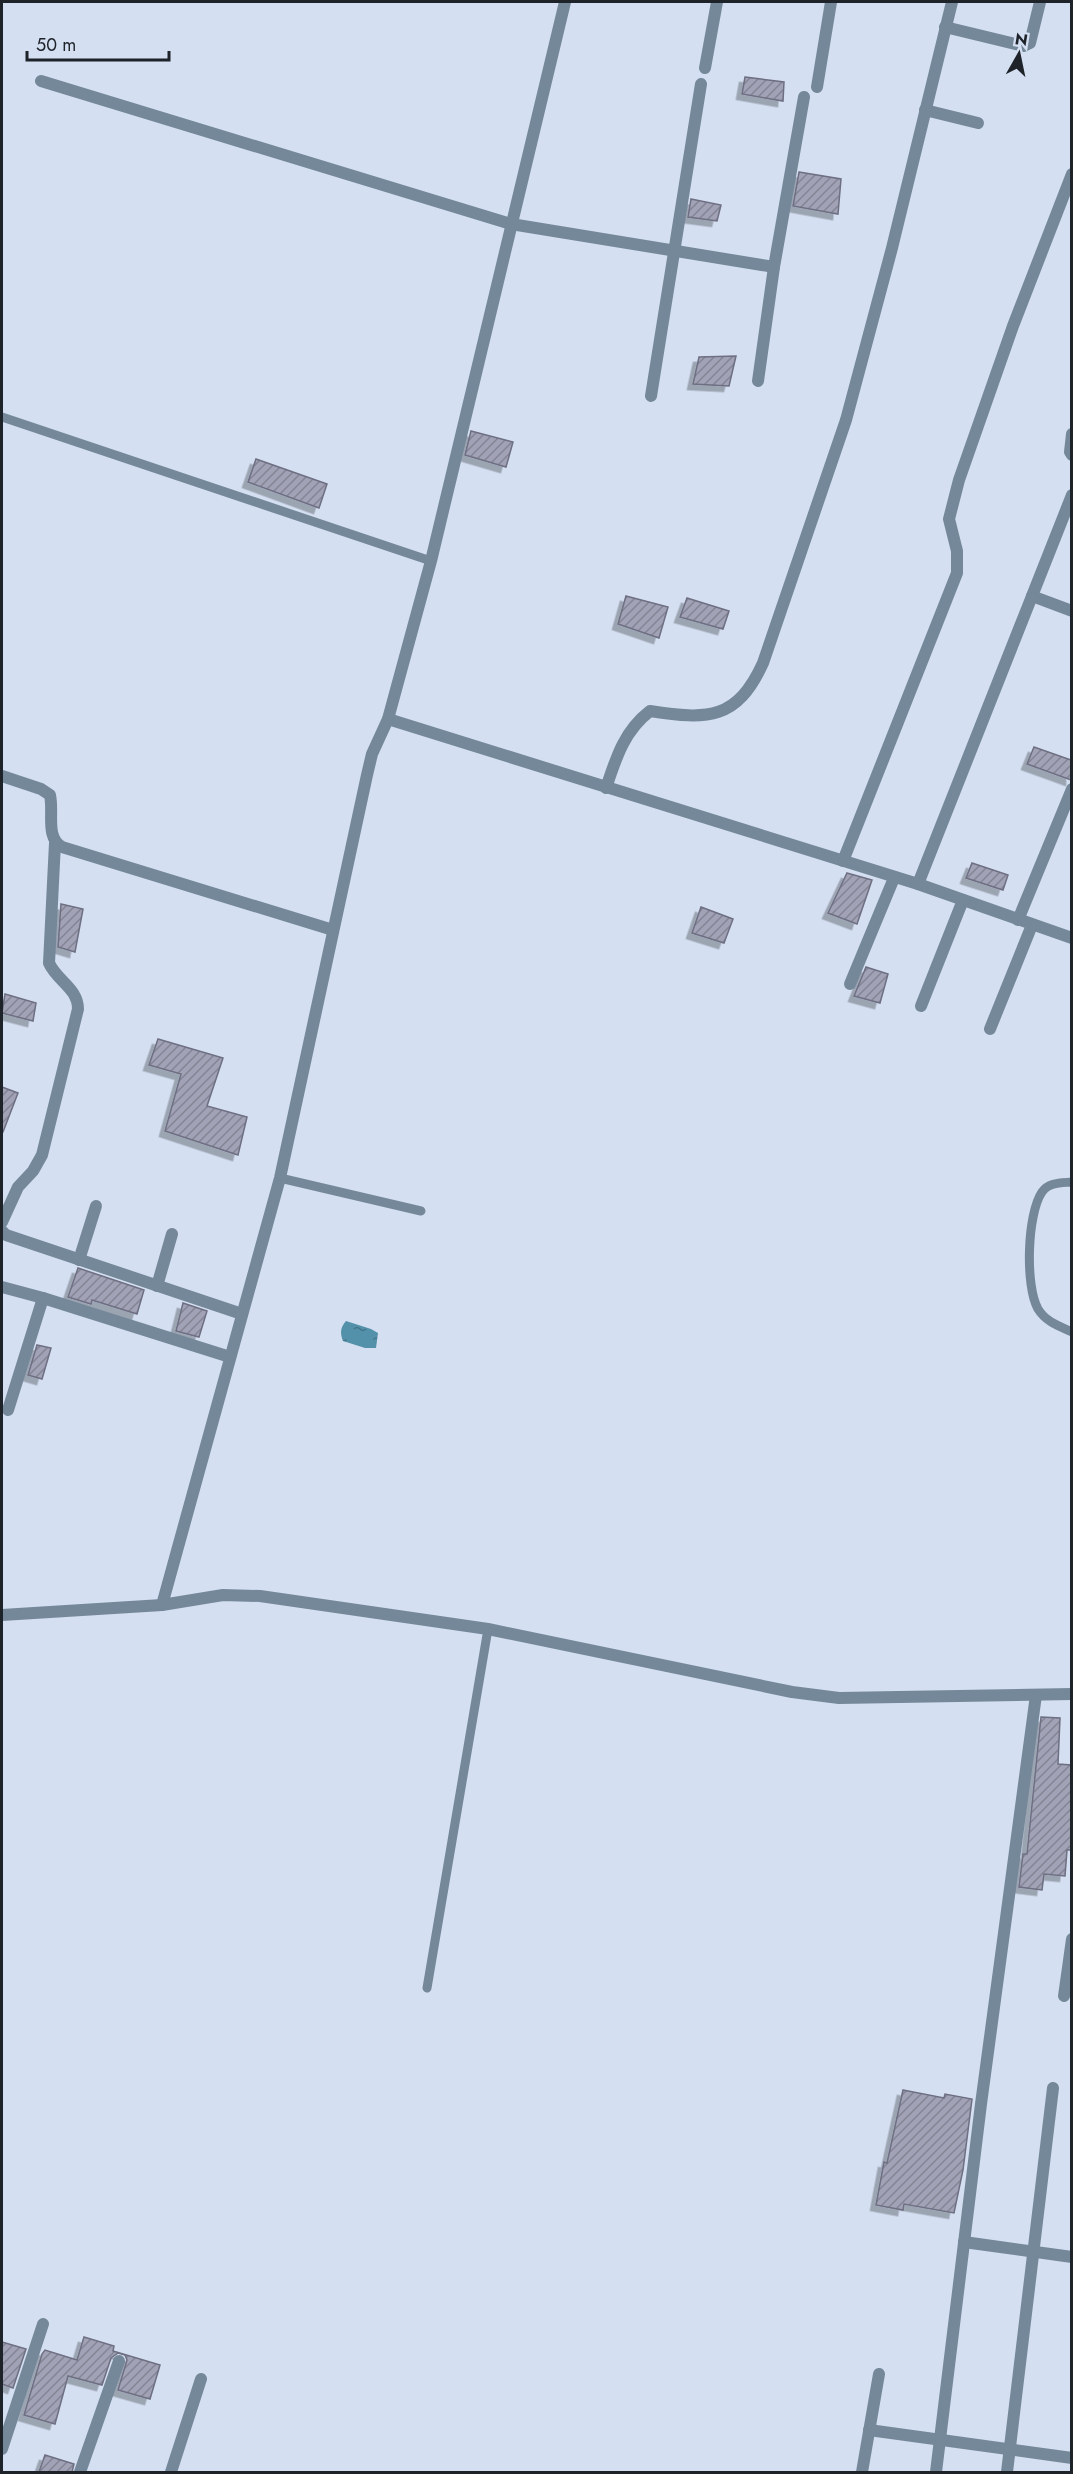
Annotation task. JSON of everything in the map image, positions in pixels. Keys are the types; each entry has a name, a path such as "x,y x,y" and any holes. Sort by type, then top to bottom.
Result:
{"street":[{"path":"162,1605 280,1178 372,754 388,719 431,561 565,2"},
{"path":"705,68 717,2"},
{"path":"817,87 831,2"},
{"path":"606,788 620,745 638,720 650,711 712,715 735,704 752,687 800,560 846,420 889,259 952,2"},
{"path":"945,27 1024,46 1030,43 1040,2"},
{"path":"41,81 511,224 774,267"},
{"path":"651,396 700,84"},
{"path":"758,381 774,267 804,97"},
{"path":"925,110 978,123"},
{"path":"843,861 957,573 957,551 949,519 959,480 1013,326 1071,174"},
{"path":"1071,434 1071,455"},
{"path":"918,884 1071,495"},
{"path":"1032,596 1071,611"},
{"path":"388,719 918,884 1071,938"},
{"path":"2,776 41,789 50,795 53,805 52,836 55,843 50,963 53,972 78,1000 78,1009 42,1155 33,1171 18,1187 2,1222"},
{"path":"1018,920 1071,789"},
{"path":"55,843 333,930"},
{"path":"850,984 894,878"},
{"path":"921,1006 963,900"},
{"path":"990,1029 1032,925"},
{"path":"79,1260 96,1206"},
{"path":"2,1231 6,1235 242,1314"},
{"path":"157,1286 172,1234"},
{"path":"2,1287 230,1357"},
{"path":"8,1410 43,1298"},
{"path":"2,1616 162,1605 223,1595 260,1596 488,1629 792,1692 839,1698 1071,1694"},
{"path":"936,2472 1036,1695"},
{"path":"1064,1996 1071,1939"},
{"path":"1007,2472 1053,2088"},
{"path":"964,2242 1071,2257"},
{"path":"2,2449 43,2324"},
{"path":"80,2472 119,2361"},
{"path":"862,2472 879,2374"},
{"path":"171,2472 201,2379"},
{"path":"869,2430 1071,2458"}],"lane":[{"path":"2,417 431,561"},
{"path":"280,1178 421,1211"},
{"path":"1071,1182 1053,1184 1043,1191 1035,1206 1030,1265 1032,1295 1038,1309 1047,1321 1071,1332"},
{"path":"428,1988 488,1629"}],"water":[{"path":"346,1321 378,1333 376,1348 365,1348 343,1341 341,1331"}],"building":[{"path":"745,77 784,82 783,101 742,94"},
{"path":"799,172 841,179 838,214 793,206"},
{"path":"691,199 721,205 717,221 688,217"},
{"path":"736,356 729,386 693,384 699,357"},
{"path":"471,431 513,442 506,467 465,455"},
{"path":"256,459 327,484 319,508 248,482"},
{"path":"626,596 668,607 659,638 618,624"},
{"path":"687,598 729,611 723,629 680,617"},
{"path":"1034,747 1071,760 1071,780 1027,764"},
{"path":"972,863 1008,875 1003,890 966,878"},
{"path":"847,873 872,880 857,924 828,913"},
{"path":"61,904 83,909 75,952 58,947"},
{"path":"701,907 733,919 724,943 692,933"},
{"path":"866,967 888,974 880,1003 854,996"},
{"path":"5,994 36,1003 33,1021 2,1013"},
{"path":"158,1039 223,1058 207,1106 247,1117 238,1155 165,1131 181,1074 149,1065"},
{"path":"2,1087 18,1093 3,1132 2,1132"},
{"path":"78,1268 144,1290 137,1314 92,1300 91,1304 68,1297"},
{"path":"183,1303 207,1311 199,1337 176,1331"},
{"path":"37,1345 51,1348 42,1379 28,1375"},
{"path":"1041,1717 1060,1718 1058,1764 1071,1765 1071,1850 1067,1850 1065,1876 1044,1874 1042,1890 1019,1887 1023,1854 1027,1854"},
{"path":"903,2090 944,2098 945,2094 972,2099 963,2170 954,2213 904,2204 903,2210 876,2205 884,2162 887,2163"},
{"path":"84,2337 114,2346 113,2351 160,2365 150,2399 118,2390 127,2360 125,2355 118,2353 111,2358 102,2385 68,2376 55,2424 24,2415 45,2350 77,2360"},
{"path":"2,2342 26,2349 13,2388 2,2384"},
{"path":"45,2455 74,2464 72,2472 39,2472"}]}
